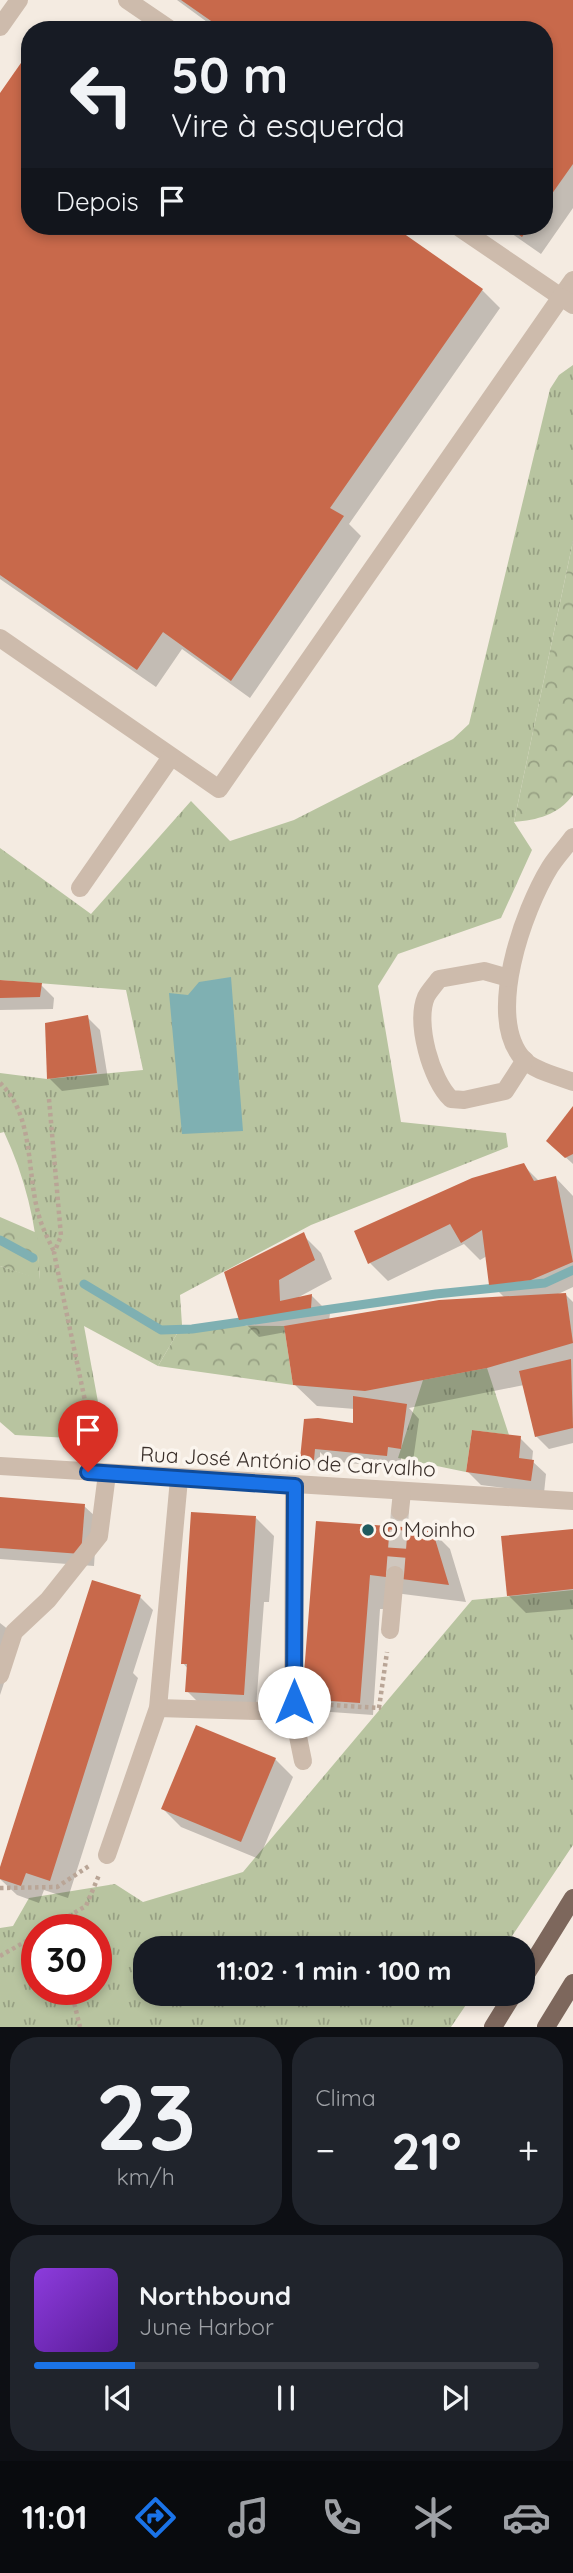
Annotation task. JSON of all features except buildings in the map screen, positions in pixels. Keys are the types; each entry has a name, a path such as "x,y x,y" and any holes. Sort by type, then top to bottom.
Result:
{"main road":[{"path":"535,1960 573,1898"},
{"path":"546,2027 573,1983"},
{"path":"493,2027 506,2006"}],"street":[{"path":"0,27 19,0"},
{"path":"127,0 158,21"},
{"path":"470,235 567,301"},
{"path":"0,638 219,789 567,301 573,280"},
{"path":"80,888 171,757"},
{"path":"573,837 550,867 525,920 509,978 508,1033 525,1060 573,1082"},
{"path":"509,978 484,971 439,979 426,996 422,1019 425,1047 442,1091 451,1099 464,1100 505,1091 525,1060"},
{"name":"Rua José António de Carvalho","path":"0,1466 573,1501"},
{"path":"0,1675 14,1632 48,1600 99,1536 107,1474"},
{"path":"107,1854 158,1708 179,1479"},
{"path":"295,1486 293,1707 303,1761"},
{"path":"400,1511 402,1492"},
{"path":"390,1630 395,1574"},
{"path":"158,1708 293,1707"}],"path":[{"path":"0,1083 14,1096 30,1155 38,1216 54,1252 88,1415 88,1472"},
{"path":"49,1099 61,1236 54,1252"},
{"path":"293,1707 379,1709 390,1630"},
{"path":"0,1888 57,1887 107,1854"},
{"path":"75,1914 86,1906 107,1854"},
{"path":"0,1956 21,1944"},
{"path":"75,2005 80,2027"}],"green space":[{"path":"573,365 573,541 514,822 532,850 501,918 398,954 378,986 401,1122 506,1133 508,1147 311,1225 180,1295 182,1325 158,1366 84,1326 105,1440 15,1435 0,1422 0,1266 40,1279 33,1222 24,1185 4,1132 0,1133 0,1073 47,1079 143,1070 126,990 0,980 0,848 91,914 191,801 230,841 294,820 453,739 469,724 550,389 559,375"},
{"path":"573,541 573,795 554,812 531,820 514,822"},
{"path":"0,1217 37,1233 40,1280 0,1266"},
{"path":"182,1325 284,1326 293,1385 158,1366"},
{"path":"487,1368 509,1435 472,1430 466,1472 398,1458 423,1380"},
{"path":"573,1590 573,1845 512,1936 133,1936 133,2006 465,2006 451,2027 0,2027 0,1928 13,1926 29,1898 115,1884 143,1902 243,1872 472,1600"}],"water":[{"path":"231,977 243,1131 182,1134 169,993 188,995 199,982"}],"waterway":[{"path":"0,1240 33,1258"},
{"path":"84,1284 161,1330 192,1329 436,1294 545,1283 573,1270"}],"tunnel":[{"path":"395,1575 400,1511"}],"place":[{"name":"O Moinho","path":"368,1530"}],"route":[{"path":"88,1472 295,1486 294,1702"}]}
